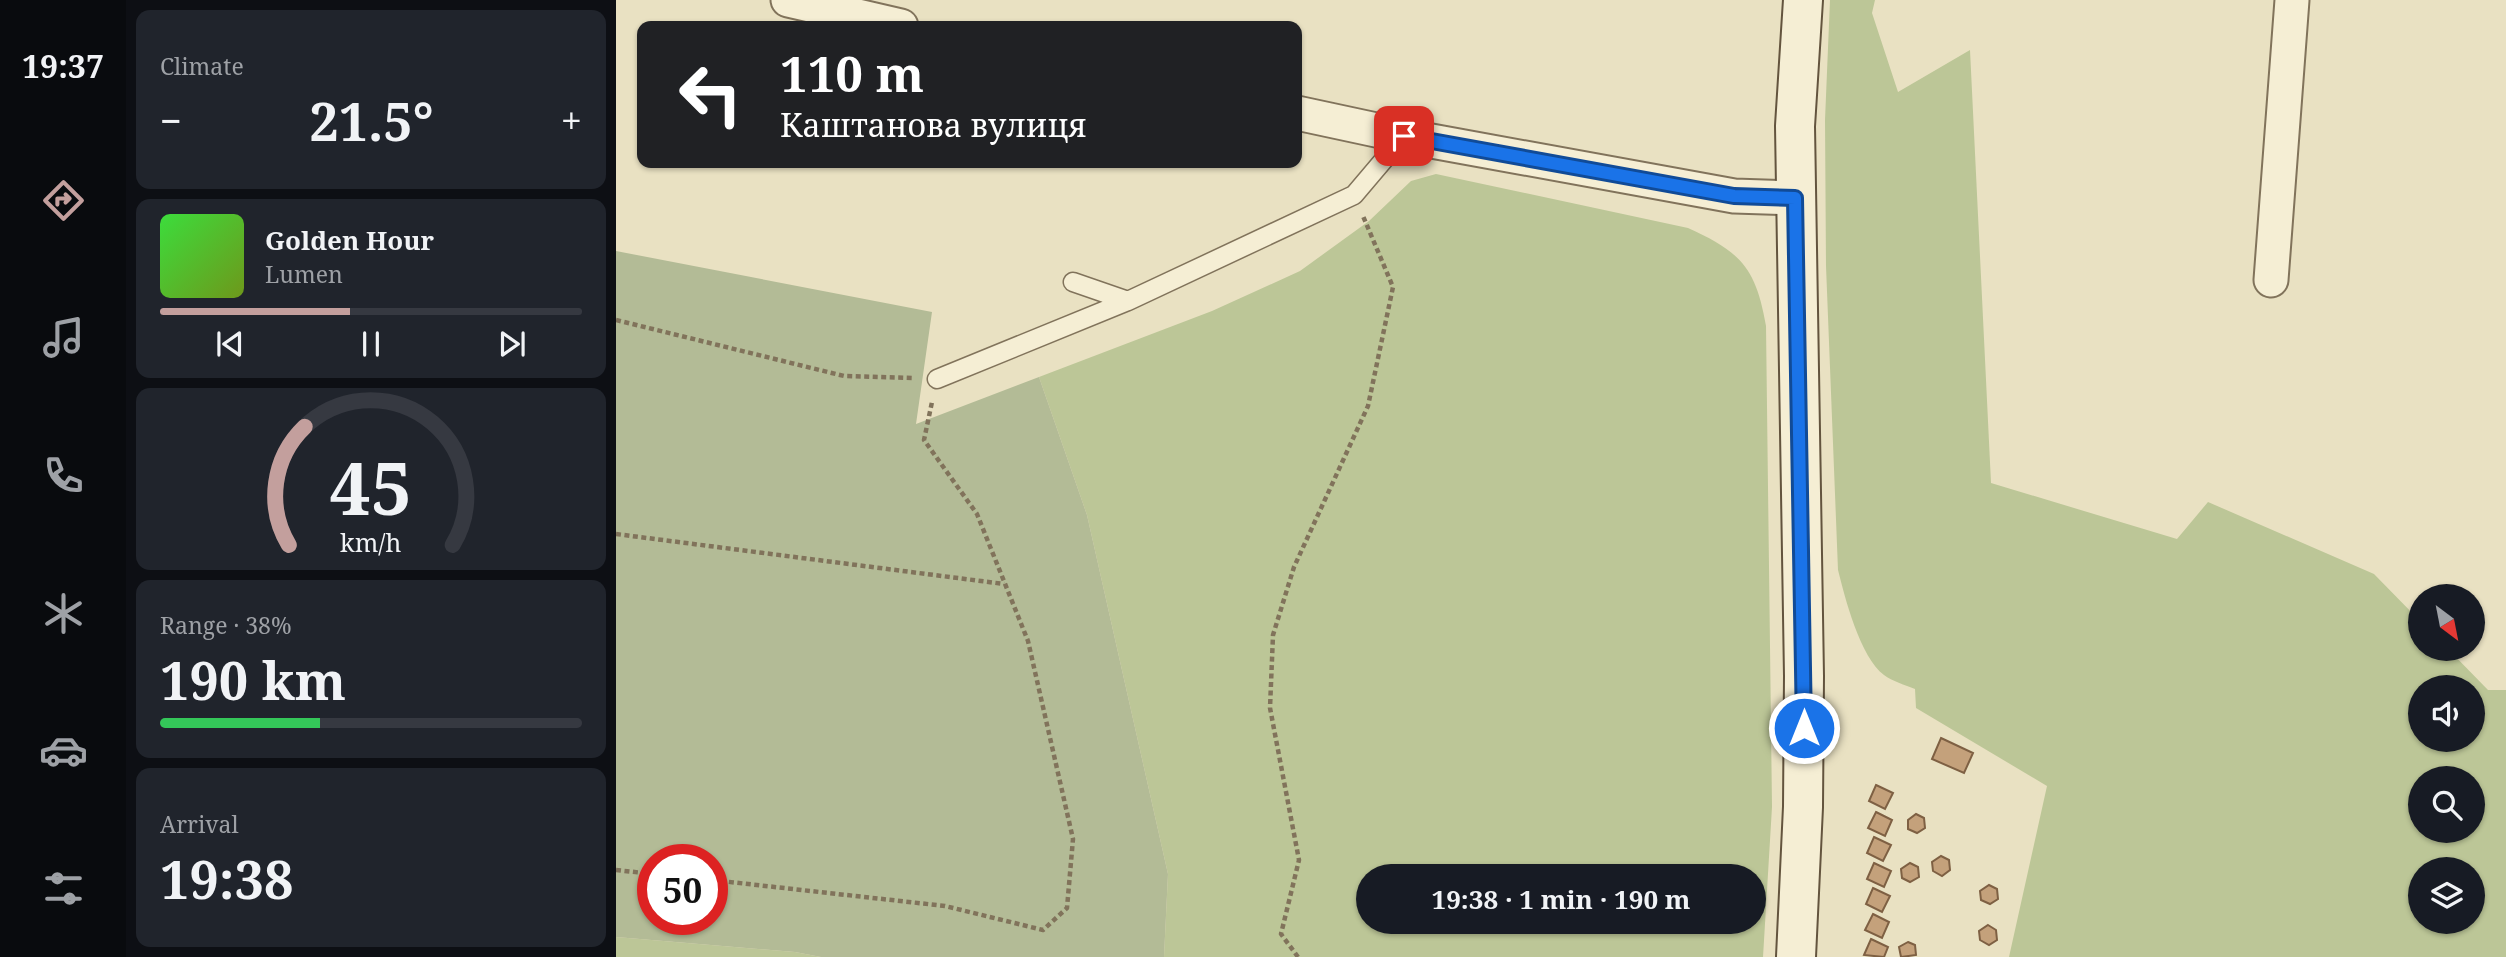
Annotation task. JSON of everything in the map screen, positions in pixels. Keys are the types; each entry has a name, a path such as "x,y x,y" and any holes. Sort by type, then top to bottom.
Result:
{"main road":[{"path":"1796,957 1803,807 1804,676 1795,126 1803,0"}],"street":[{"path":"788,0 879,21"},
{"path":"2271,280 2292,0"},
{"path":"1302,114 1404,136 1734,196 1795,198"}],"lane":[{"path":"937,379 1128,301 1354,195 1404,136"},
{"path":"1073,282 1128,301"}],"path":[{"path":"1298,957 1281,934 1299,860 1270,708 1273,635 1294,567 1367,406 1393,287 1354,195"},
{"path":"616,320 844,376 937,379 924,440 977,514 1028,641 1073,839 1067,908 1042,930 945,906 728,882"},
{"path":"616,534 1005,584"},
{"path":"616,870 637,872"}],"green space":[{"path":"1830,0 1875,0 1872,13 1898,92 1970,50 1991,483 2177,539 2208,502 2374,574 2408,609 2408,662 2461,662 2473,675 2408,675 2408,752 2485,752 2485,687 2488,690 2506,690 2506,957 2009,957 2047,786 1916,708 1915,689 1884,675 1875,666 1861,641 1838,570 1826,266 1825,120"},
{"path":"1436,174 1688,228 1721,245 1743,264 1757,290 1766,326 1772,807 1766,907 1766,864 1356,864 1356,934 1764,934 1763,957 1164,957 1168,874 1087,515 1039,377 1212,311 1300,271 1369,221 1411,181"},
{"path":"616,251 932,312 916,424 1039,377 1087,515 1168,874 1164,957 821,957 795,952 616,937"},
{"path":"616,937 795,952 821,957 616,957"}],"building":[{"path":"1941,738 1973,753 1964,773 1932,759"},
{"path":"1876,785 1893,793 1885,809 1869,801"},
{"path":"1876,812 1892,820 1885,836 1868,828"},
{"path":"1916,814 1924,818 1925,828 1917,833 1908,829 1908,820"},
{"path":"1874,837 1891,845 1883,861 1867,853"},
{"path":"1941,856 1949,860 1950,870 1942,876 1933,871 1932,862"},
{"path":"1874,863 1891,871 1884,887 1867,879"},
{"path":"1910,863 1918,867 1919,877 1910,882 1902,878 1901,869"},
{"path":"1989,885 1997,889 1998,899 1990,904 1981,900 1980,891"},
{"path":"1873,888 1890,896 1882,912 1866,904"},
{"path":"1873,914 1889,922 1882,938 1865,930"},
{"path":"1988,925 1996,930 1997,940 1989,945 1980,940 1979,931"},
{"path":"1871,939 1888,947 1884,957 1864,955"},
{"path":"1908,942 1915,945 1916,955 1901,957 1899,947"}],"route":[{"path":"1404,136 1734,196 1795,198 1804,728"}]}
